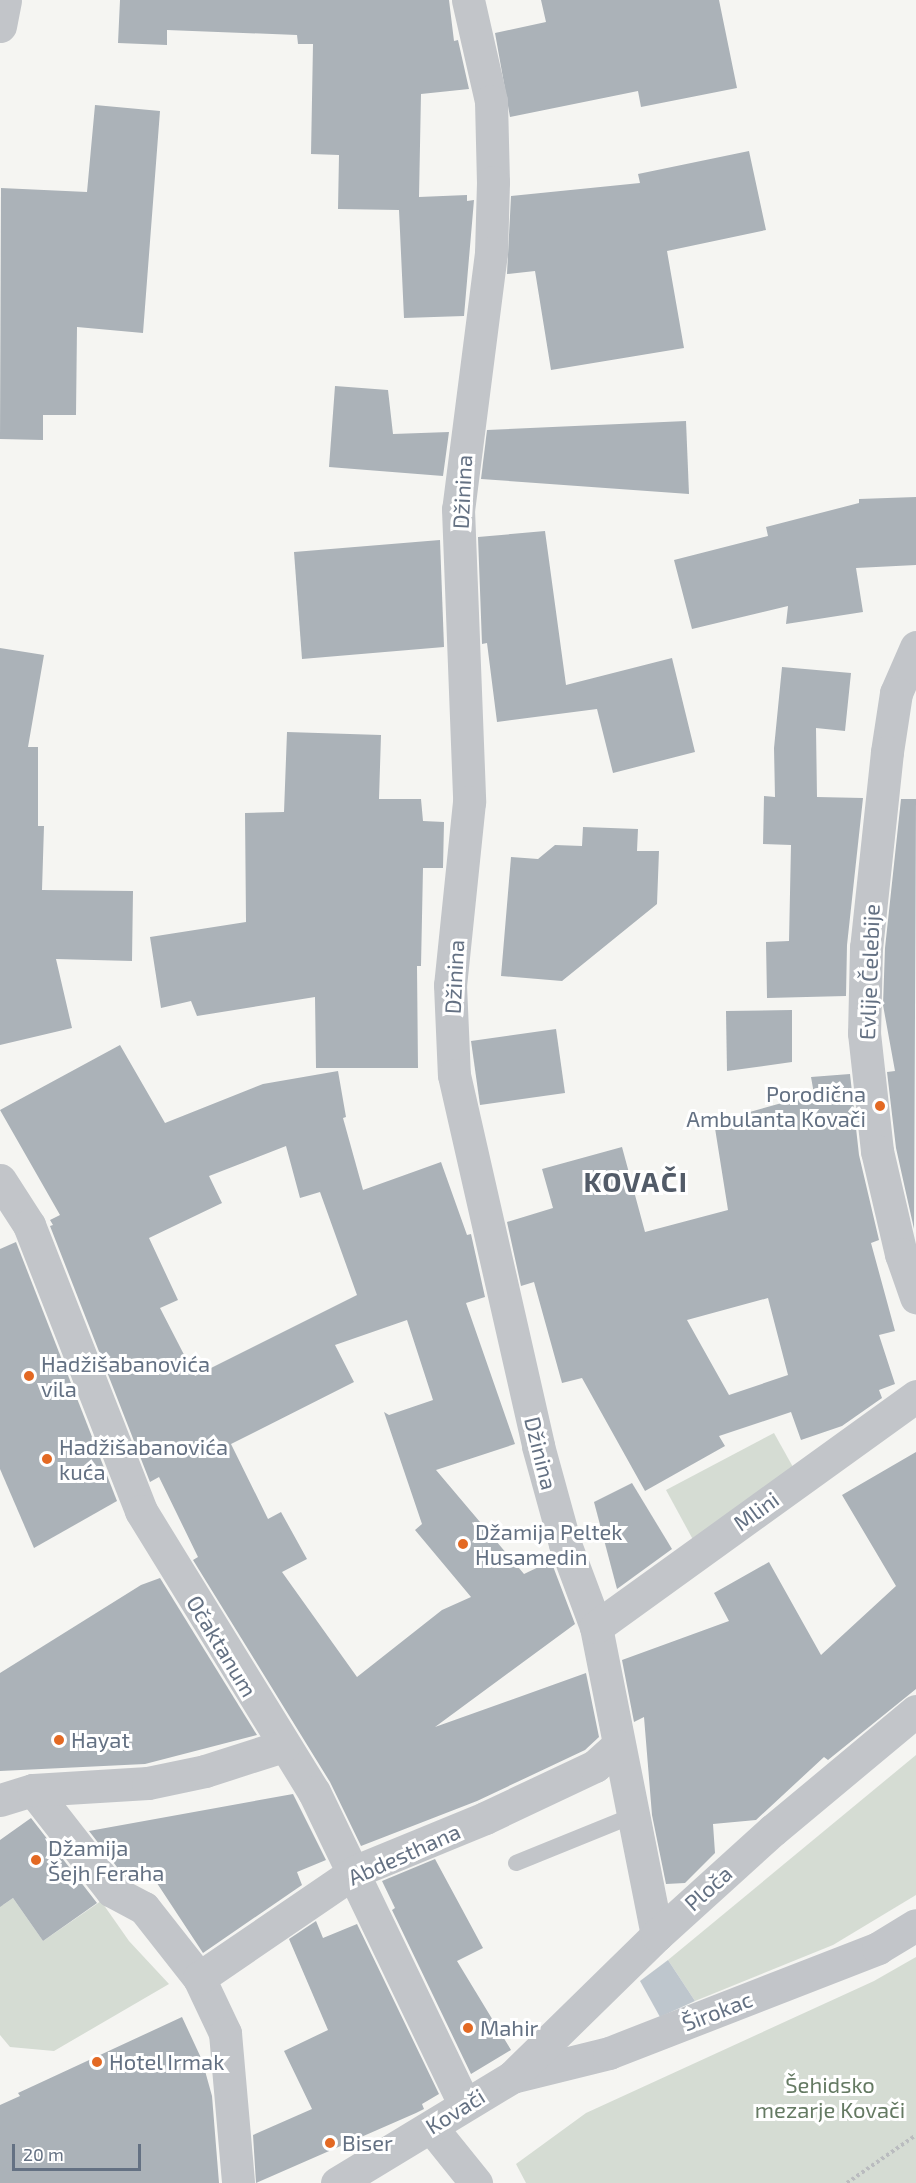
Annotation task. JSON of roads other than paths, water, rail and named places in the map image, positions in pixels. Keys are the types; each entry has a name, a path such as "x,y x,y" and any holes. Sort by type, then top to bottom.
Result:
{"street":[{"path":"0,26 5,0"},
{"name":"Džinina","path":"468,0 491,101 493,182 491,253 458,509 469,802 450,985 454,1075 538,1446 565,1544 596,1627 617,1746 657,1935"},
{"name":"Evlije Čelebije","path":"916,646 896,693 887,752 866,947 864,1033 877,1151 901,1254 916,1297"},
{"name":"Očaktanum","path":"0,1180 29,1225 141,1511 283,1746 314,1792 356,1871 464,2103"},
{"name":"Mlini","path":"596,1627 916,1396"},
{"name":"Ploča","path":"512,2077 657,1935 773,1830 916,1711"},
{"path":"0,1800 33,1790 148,1783 205,1771 283,1746"},
{"name":"Abdesthana","path":"199,1978 356,1871 485,1818 595,1766 617,1746"},
{"path":"33,1790 112,1891 144,1908 199,1978 225,2033 238,2183"},
{"name":"Širokac","path":"512,2077 609,2053 878,1948 916,1925"},
{"name":"Kovači","path":"337,2183 431,2127 464,2103 512,2077"},
{"path":"431,2127 476,2183"}],"lane":[{"path":"516,1863 632,1816"}],"place":[{"name":"Porodična Ambulanta Kovači","path":"880,1106"},
{"name":"Hadžišabanovića vila","path":"29,1376"},
{"name":"Hadžišabanovića kuća","path":"47,1459"},
{"name":"Džamija Peltek Husamedin","path":"463,1544"},
{"name":"Hayat","path":"59,1740"},
{"name":"Džamija Šejh Feraha","path":"36,1860"},
{"name":"Mahir","path":"468,2028"},
{"name":"Hotel Irmak","path":"97,2062"},
{"name":"Biser","path":"330,2143"}],"district":[{"name":"KOVAČI","path":"636,1181"}],"park label":[{"name":"Šehidsko mezarje Kovači","path":"830,2096"}]}
